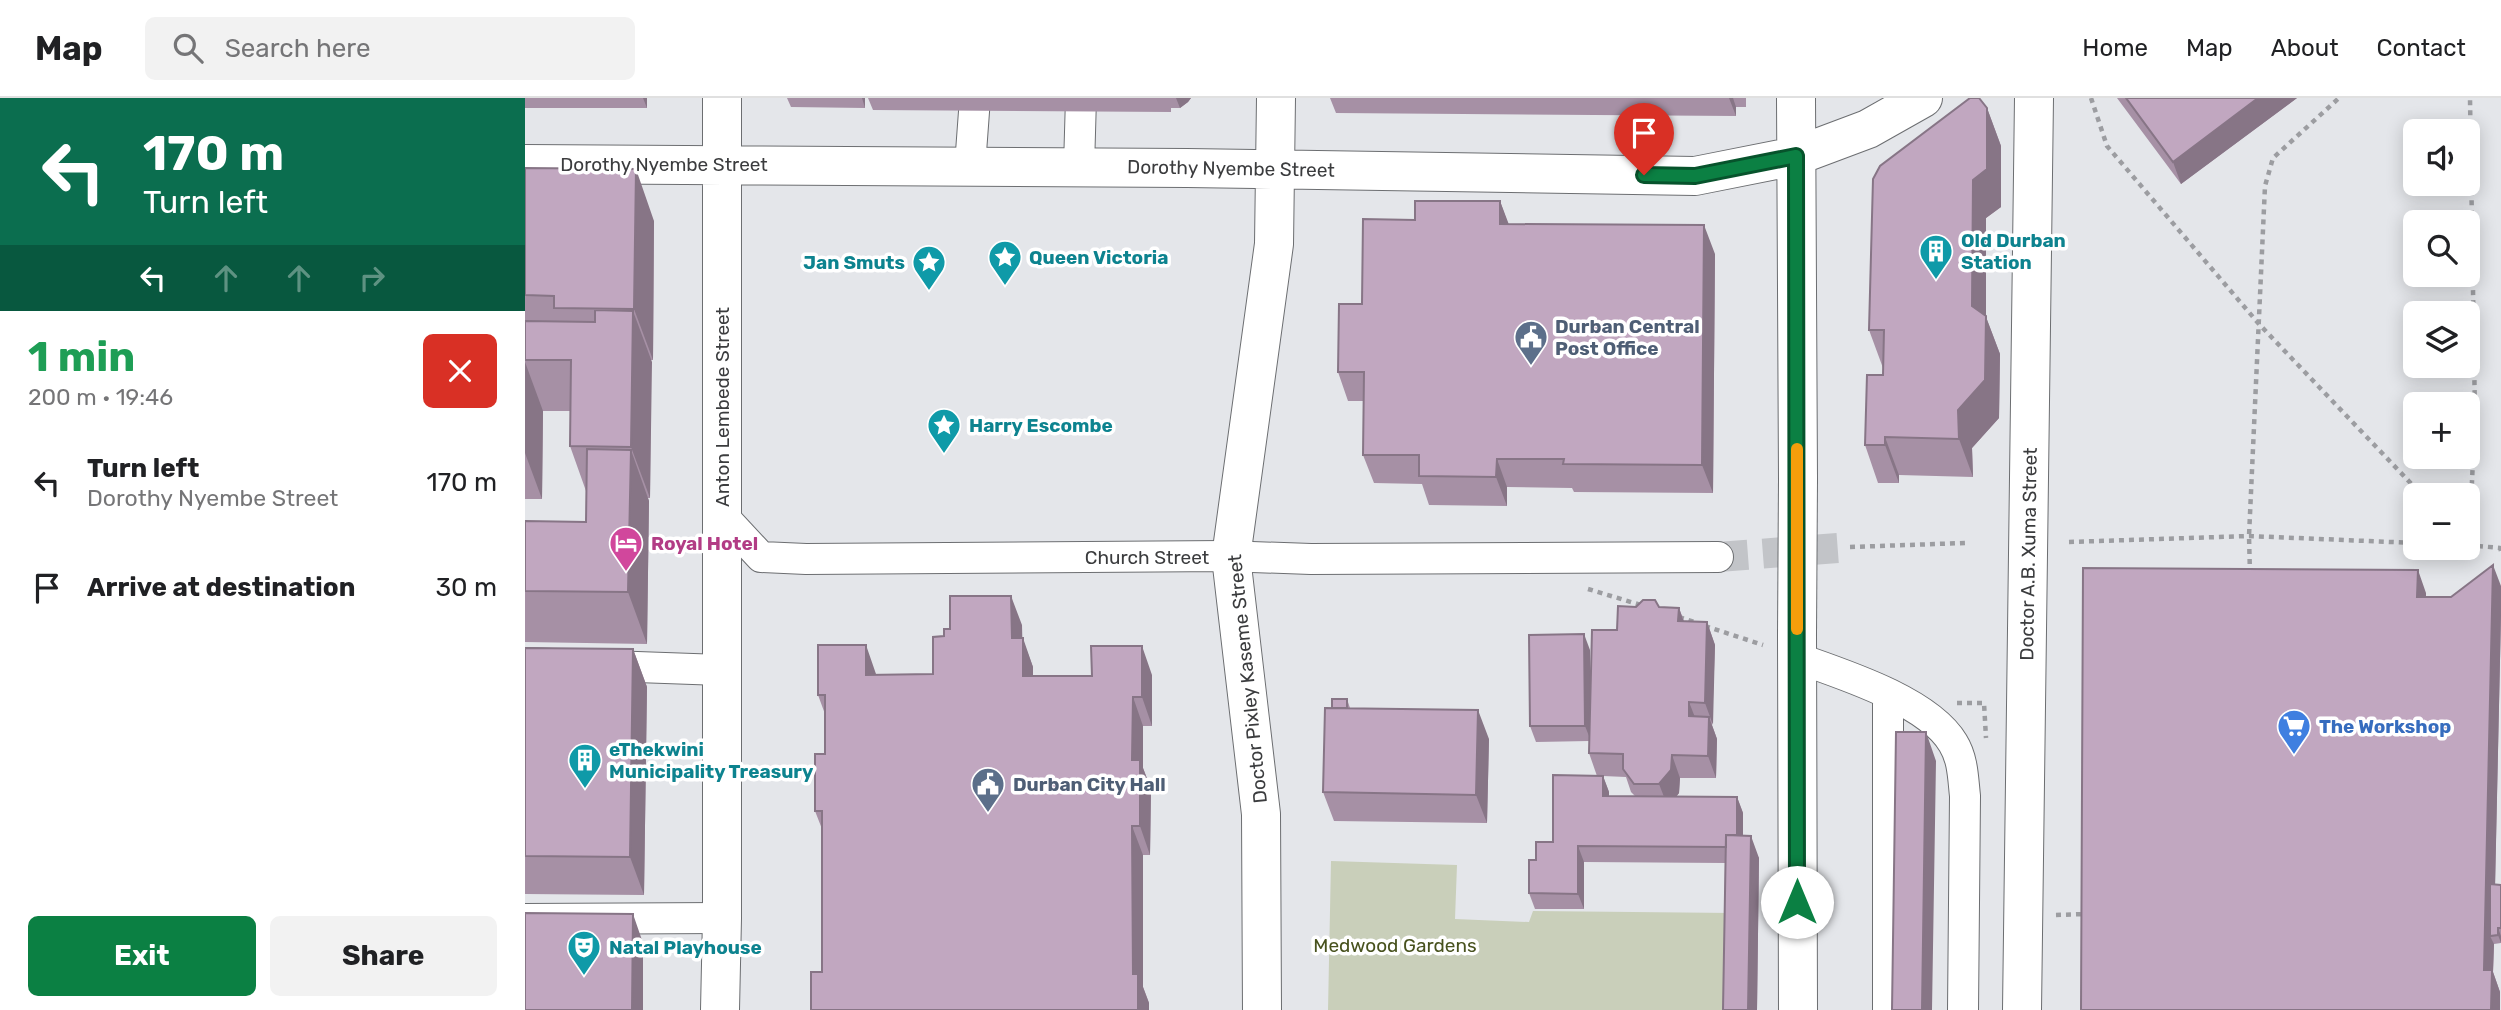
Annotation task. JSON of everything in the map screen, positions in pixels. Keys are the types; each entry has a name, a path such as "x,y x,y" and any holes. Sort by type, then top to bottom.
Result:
{"main road":[{"name":"Anton Lembede Street","path":"720,1010 722,98"},
{"name":"Doctor Pixley Kaseme Street","path":"1262,1010 1261,814 1231,557 1274,244 1276,98"},
{"path":"1796,98 1797,1010"},
{"name":"Dorothy Nyembe Street","path":"525,164 1276,169 1695,176 1796,156 1868,129 1923,98"},
{"name":"Doctor A.B. Xuma Street","path":"2022,1010 2033,98"}],"street":[{"path":"970,166 975,98"},
{"path":"1079,167 1081,98"},
{"name":"Church Street","path":"721,514 761,557 806,559 1718,556"},
{"path":"1797,647 1919,709 1939,723 1955,744 1962,766 1965,796 1963,1010"},
{"path":"525,663 721,670"},
{"path":"1888,695 1888,1010"},
{"path":"525,919 722,918"}],"path":[{"path":"2091,98 2107,146 2259,324 2411,483"},
{"path":"2251,581 2249,536 2265,186 2273,158 2339,98"},
{"path":"2470,98 2475,417 2471,483"},
{"path":"2069,542 2249,536 2403,542"},
{"path":"1850,547 1965,543"},
{"path":"2480,546 2501,549"},
{"path":"1580,586 1645,606"},
{"path":"1671,615 1797,647"},
{"path":"1957,703 1969,703"},
{"path":"2023,916 2093,914"}],"green space":[{"name":"Medwood Gardens","path":"1331,861 1457,865 1455,919 1529,922 1533,911 1733,913 1730,1010 1328,1010"}],"building":[{"name":"Old Durban Station","path":"1970,98 1979,98 1987,108 1987,169 1973,180 1972,306 1986,316 1985,380 1958,410 1959,439 1885,437 1885,445 1865,445 1867,375 1883,375 1884,330 1869,330 1873,179 1880,166"},
{"path":"2126,98 2258,98 2173,162"},
{"path":"525,168 636,169 634,309 554,308 554,296 525,295"},
{"name":"Durban Central Post Office","path":"1415,201 1500,201 1500,224 1704,225 1702,465 1563,464 1564,459 1497,459 1496,477 1419,476 1419,455 1363,455 1364,372 1338,372 1339,304 1362,304 1363,219 1415,220"},
{"path":"595,310 633,311 631,447 570,446 571,360 525,360 525,321 595,322"},
{"path":"587,449 631,450 628,592 525,591 525,521 586,522"},
{"name":"The Workshop","path":"2493,565 2484,970 2492,970 2491,1010 2081,1010 2083,568 2418,570 2417,597 2451,597"},
{"name":"Durban City Hall","path":"950,596 1011,596 1012,638 1023,638 1023,676 1092,676 1091,646 1142,646 1142,697 1133,697 1132,760 1140,760 1140,826 1132,826 1133,974 1138,974 1138,1010 811,1010 811,972 822,972 822,811 815,811 815,754 825,754 825,695 818,695 818,645 866,645 866,675 933,674 933,637 944,636 944,629 950,629"},
{"path":"1643,600 1655,600 1659,607 1679,608 1678,621 1707,622 1705,703 1689,702 1689,716 1709,717 1708,756 1672,755 1671,770 1659,784 1634,784 1623,769 1623,754 1589,753 1592,630 1617,630 1618,606 1636,607"},
{"path":"1584,634 1585,726 1530,726 1529,635"},
{"name":"eThekwini Municipality Treasury","path":"525,648 633,649 630,857 525,856"},
{"path":"1332,699 1347,699 1347,708 1332,708"},
{"path":"1325,708 1478,710 1476,795 1323,792"},
{"path":"1896,732 1926,732 1922,1010 1892,1010"},
{"path":"1553,775 1603,776 1603,796 1737,797 1737,835 1726,835 1726,847 1578,846 1578,894 1529,893 1529,860 1536,860 1536,842 1553,842"},
{"path":"1726,835 1751,836 1748,1010 1723,1010"},
{"path":"2490,884 2501,885 2501,928 2498,928 2498,935 2490,936"},
{"name":"Natal Playhouse","path":"525,913 633,914 632,1010 525,1010"}],"tunnel":[{"path":"1718,557 1850,547"}],"slow traffic":[{"path":"1797,449 1797,629"}],"place":[{"name":"Old Durban Station","path":"1936,281"},
{"name":"Queen Victoria","path":"1005,287"},
{"name":"Jan Smuts","path":"929,292"},
{"name":"Durban Central Post Office","path":"1531,367"},
{"name":"Harry Escombe","path":"944,455"},
{"name":"Royal Hotel","path":"626,573"},
{"name":"The Workshop","path":"2294,756"},
{"name":"eThekwini Municipality Treasury","path":"585,790"},
{"name":"Durban City Hall","path":"988,814"},
{"name":"Natal Playhouse","path":"584,977"}],"route":[{"path":"1644,175 1695,176 1796,156 1797,902"}]}
